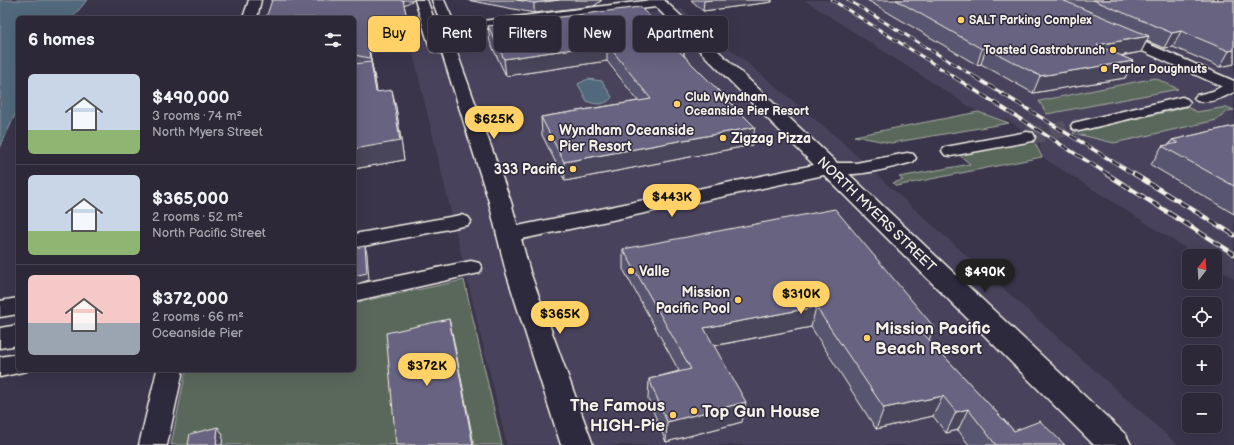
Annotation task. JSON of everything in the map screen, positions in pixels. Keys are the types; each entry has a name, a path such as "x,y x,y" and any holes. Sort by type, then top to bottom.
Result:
{"street":[{"path":"251,16 255,0"},
{"path":"421,0 428,22"},
{"path":"438,0 445,16"},
{"path":"486,24 657,1"},
{"name":"NORTH MYERS STREET","path":"657,1 1115,445"},
{"path":"1105,29 1234,86"},
{"path":"449,52 500,202 518,272 577,445"},
{"path":"1202,98 1218,95 1234,86"},
{"path":"1079,126 1182,102"},
{"path":"952,151 1027,137"},
{"path":"508,235 830,168 856,168 907,158"},
{"path":"356,241 461,220"},
{"path":"356,293 471,268"},
{"path":"0,310 16,306"},
{"path":"0,338 16,335"},
{"path":"0,367 16,364"},
{"path":"153,445 170,372"}],"shaded area":[{"path":"804,0 1234,0 1234,279 1222,271 1222,249 1187,249 1042,157 1039,141 1008,120 978,112"},
{"path":"682,9 690,16 633,16 633,52 728,52 728,47 839,139 890,187 1178,445 507,445 413,52 420,52 420,40 428,39 428,52 486,52 486,32 494,31 494,52 561,52 561,23 569,22 569,52 625,52 625,16 622,16"}],"green space":[{"path":"1155,78 1178,89 1047,114 1039,101"},
{"path":"1187,107 1197,112 1227,107 1234,110 1228,111 1217,120 1114,143 1073,133"},
{"path":"978,112 1009,123 891,143 854,136"},
{"path":"1033,139 1042,157 896,186 893,183 903,180 899,177 970,164 957,153"},
{"path":"464,280 502,445 171,445 186,372 356,372 356,303"}],"water":[{"path":"0,0 87,0 74,16 16,16 16,112 0,148"},
{"path":"588,79 602,81 612,97 610,100 600,104 587,101 578,84"}],"building":[{"path":"272,0 403,0 407,16 368,16 367,37 370,58 356,55 356,16 267,16"},
{"path":"517,0 559,0 534,3"},
{"path":"896,0 1062,0 1149,36 1097,45 1133,61 1040,76 986,48 982,49"},
{"path":"1093,0 1234,0 1234,50 1229,51 1181,31 1172,33"},
{"path":"640,7 649,16 633,16 633,52 680,52 755,127 564,162 541,117 651,99 613,52 625,52 625,16 569,16 569,50 561,51 561,17"},
{"path":"494,25 494,38 488,26"},
{"path":"501,52 552,52 504,59"},
{"path":"371,62 376,92 392,90 400,141 356,149 356,64"},
{"path":"1234,126 1234,186 1162,146 1178,143 1172,140"},
{"name":"Mission Pacific Beach Resort","path":"835,209 934,327 920,330 1014,431 1040,421 1065,445 996,445 968,409 956,412 943,396 884,408 816,307 704,328 746,402 667,422 649,379 691,369 623,249"},
{"path":"365,246 367,273 356,276 356,248"},
{"path":"449,319 473,445 396,445 386,333"},
{"path":"218,427 216,445 188,445 190,434"}],"tunnel":[{"path":"1027,137 1079,126"}],"railway":[{"path":"832,0 956,78"},
{"path":"848,0 977,78"},
{"path":"954,77 1109,175"},
{"path":"975,77 1135,175"},
{"path":"1107,174 1234,254"},
{"path":"1134,174 1234,235"}],"place":[{"name":"SALT Parking Complex","path":"961,20"},
{"name":"Toasted Gastrobrunch","path":"1113,50"},
{"name":"Parlor Doughnuts","path":"1104,69"},
{"name":"Club Wyndham Oceanside Pier Resort","path":"677,104"},
{"name":"Wyndham Oceanside Pier Resort","path":"551,138"},
{"name":"Zigzag Pizza","path":"723,138"},
{"name":"333 Pacific","path":"573,169"},
{"name":"Valle","path":"631,271"},
{"name":"Mission Pacific Pool","path":"738,300"},
{"name":"Mission Pacific Beach Resort","path":"867,338"},
{"name":"Top Gun House","path":"694,411"},
{"name":"The Famous HIGH-Pie","path":"673,415"}]}
